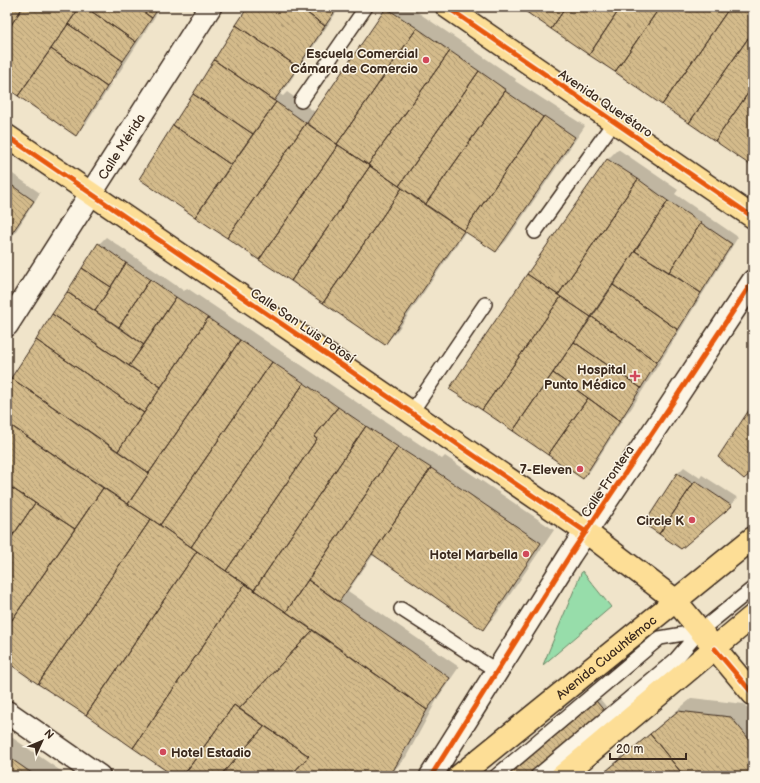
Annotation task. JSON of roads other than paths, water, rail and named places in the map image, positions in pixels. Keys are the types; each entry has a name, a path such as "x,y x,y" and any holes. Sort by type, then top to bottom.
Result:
{"main road":[{"name":"Avenida Querétaro","path":"447,7 753,217"},
{"name":"Calle San Luis Potosí","path":"7,136 586,532 675,600 714,649 753,694"},
{"name":"Avenida Cuauhtémoc","path":"459,776 753,538"},
{"path":"562,776 753,616"}],"street":[{"name":"Calle Mérida","path":"7,325 210,7"},
{"name":"Calle Frontera","path":"431,776 570,555 753,281"},
{"path":"7,712 99,776"}],"lane":[{"path":"301,102 366,7"},
{"path":"535,232 614,122"},
{"path":"411,412 485,304"},
{"path":"537,776 676,659 700,631 753,588"},
{"path":"401,609 497,671"},
{"path":"496,776 660,638 700,631"}],"place":[{"name":"Escuela Comercial Cámara de Comercio","path":"426,60"},
{"name":"Hospital Punto Médico","path":"635,376"},
{"name":"7-Eleven","path":"580,469"},
{"name":"Circle K","path":"692,520"},
{"name":"Hotel Marbella","path":"526,554"},
{"name":"Hotel Estadio","path":"163,752"}]}
